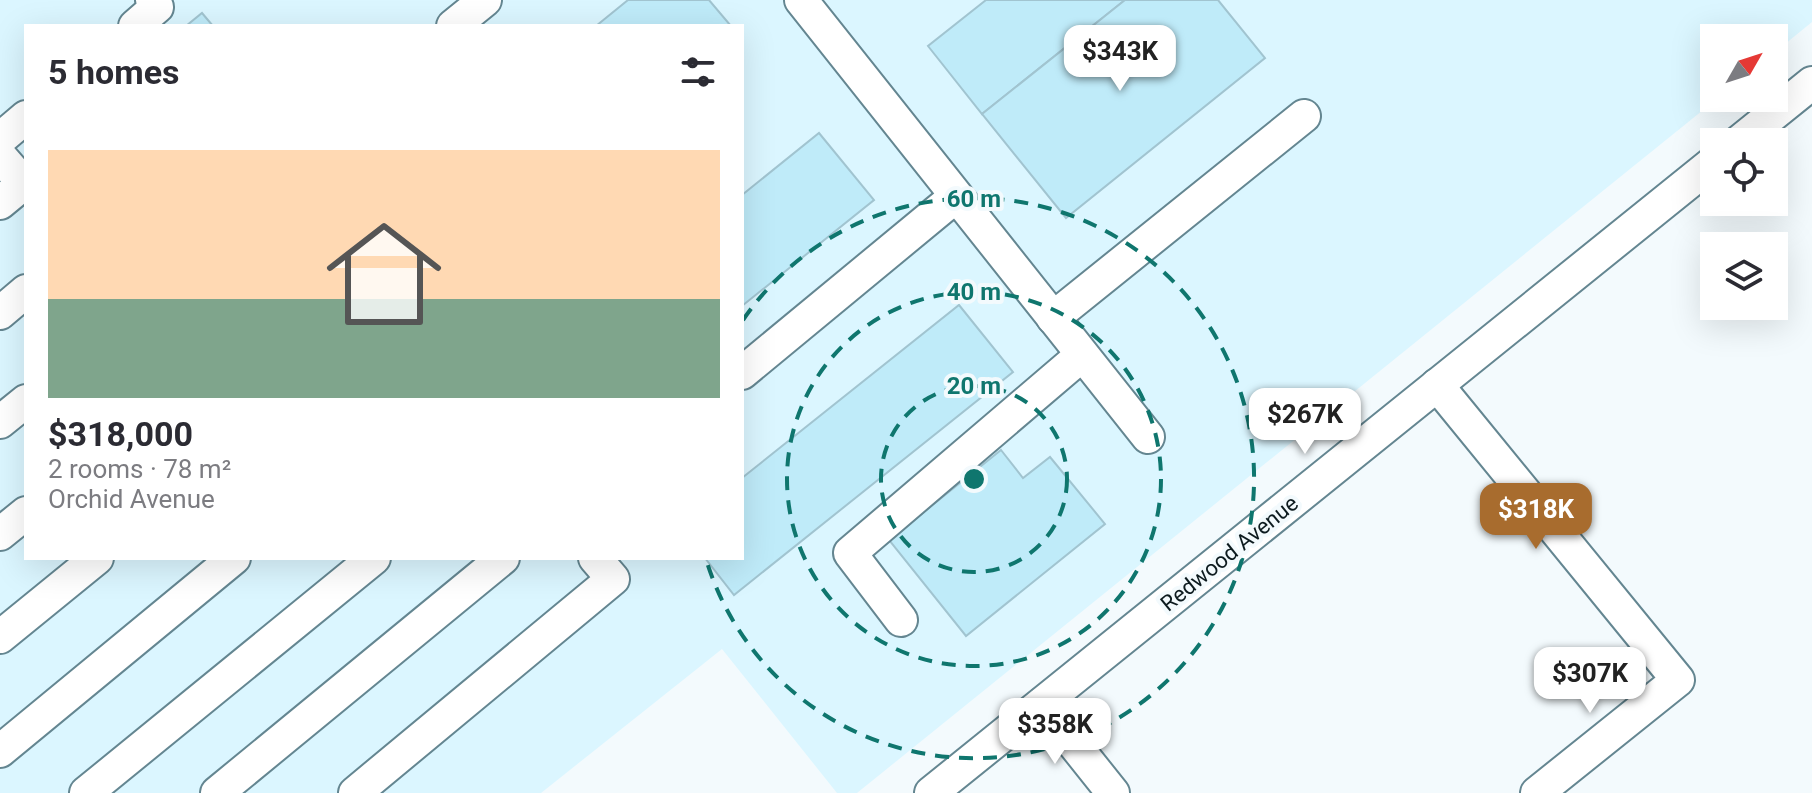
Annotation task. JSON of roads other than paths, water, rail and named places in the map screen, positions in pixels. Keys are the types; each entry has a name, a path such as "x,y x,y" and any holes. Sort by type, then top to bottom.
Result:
{"street":[{"path":"137,24 157,7 152,0"},
{"path":"455,24 485,0"},
{"path":"813,4 955,197 1148,437"},
{"path":"1756,128 1812,83"},
{"path":"1053,318 1304,116"},
{"path":"0,139 24,119"},
{"path":"0,156 16,191"},
{"name":"Redwood Avenue","path":"931,793 1700,173"},
{"path":"744,371 955,197"},
{"path":"0,313 24,293"},
{"path":"901,620 850,553 1082,355"},
{"path":"1437,385 1678,680 1537,793"},
{"path":"0,422 24,403"},
{"path":"0,534 24,515"},
{"path":"0,637 95,560"},
{"path":"0,751 232,560"},
{"path":"86,793 372,560"},
{"path":"217,793 501,560"},
{"path":"355,793 613,579 597,560"},
{"path":"1042,704 1113,793"}]}
